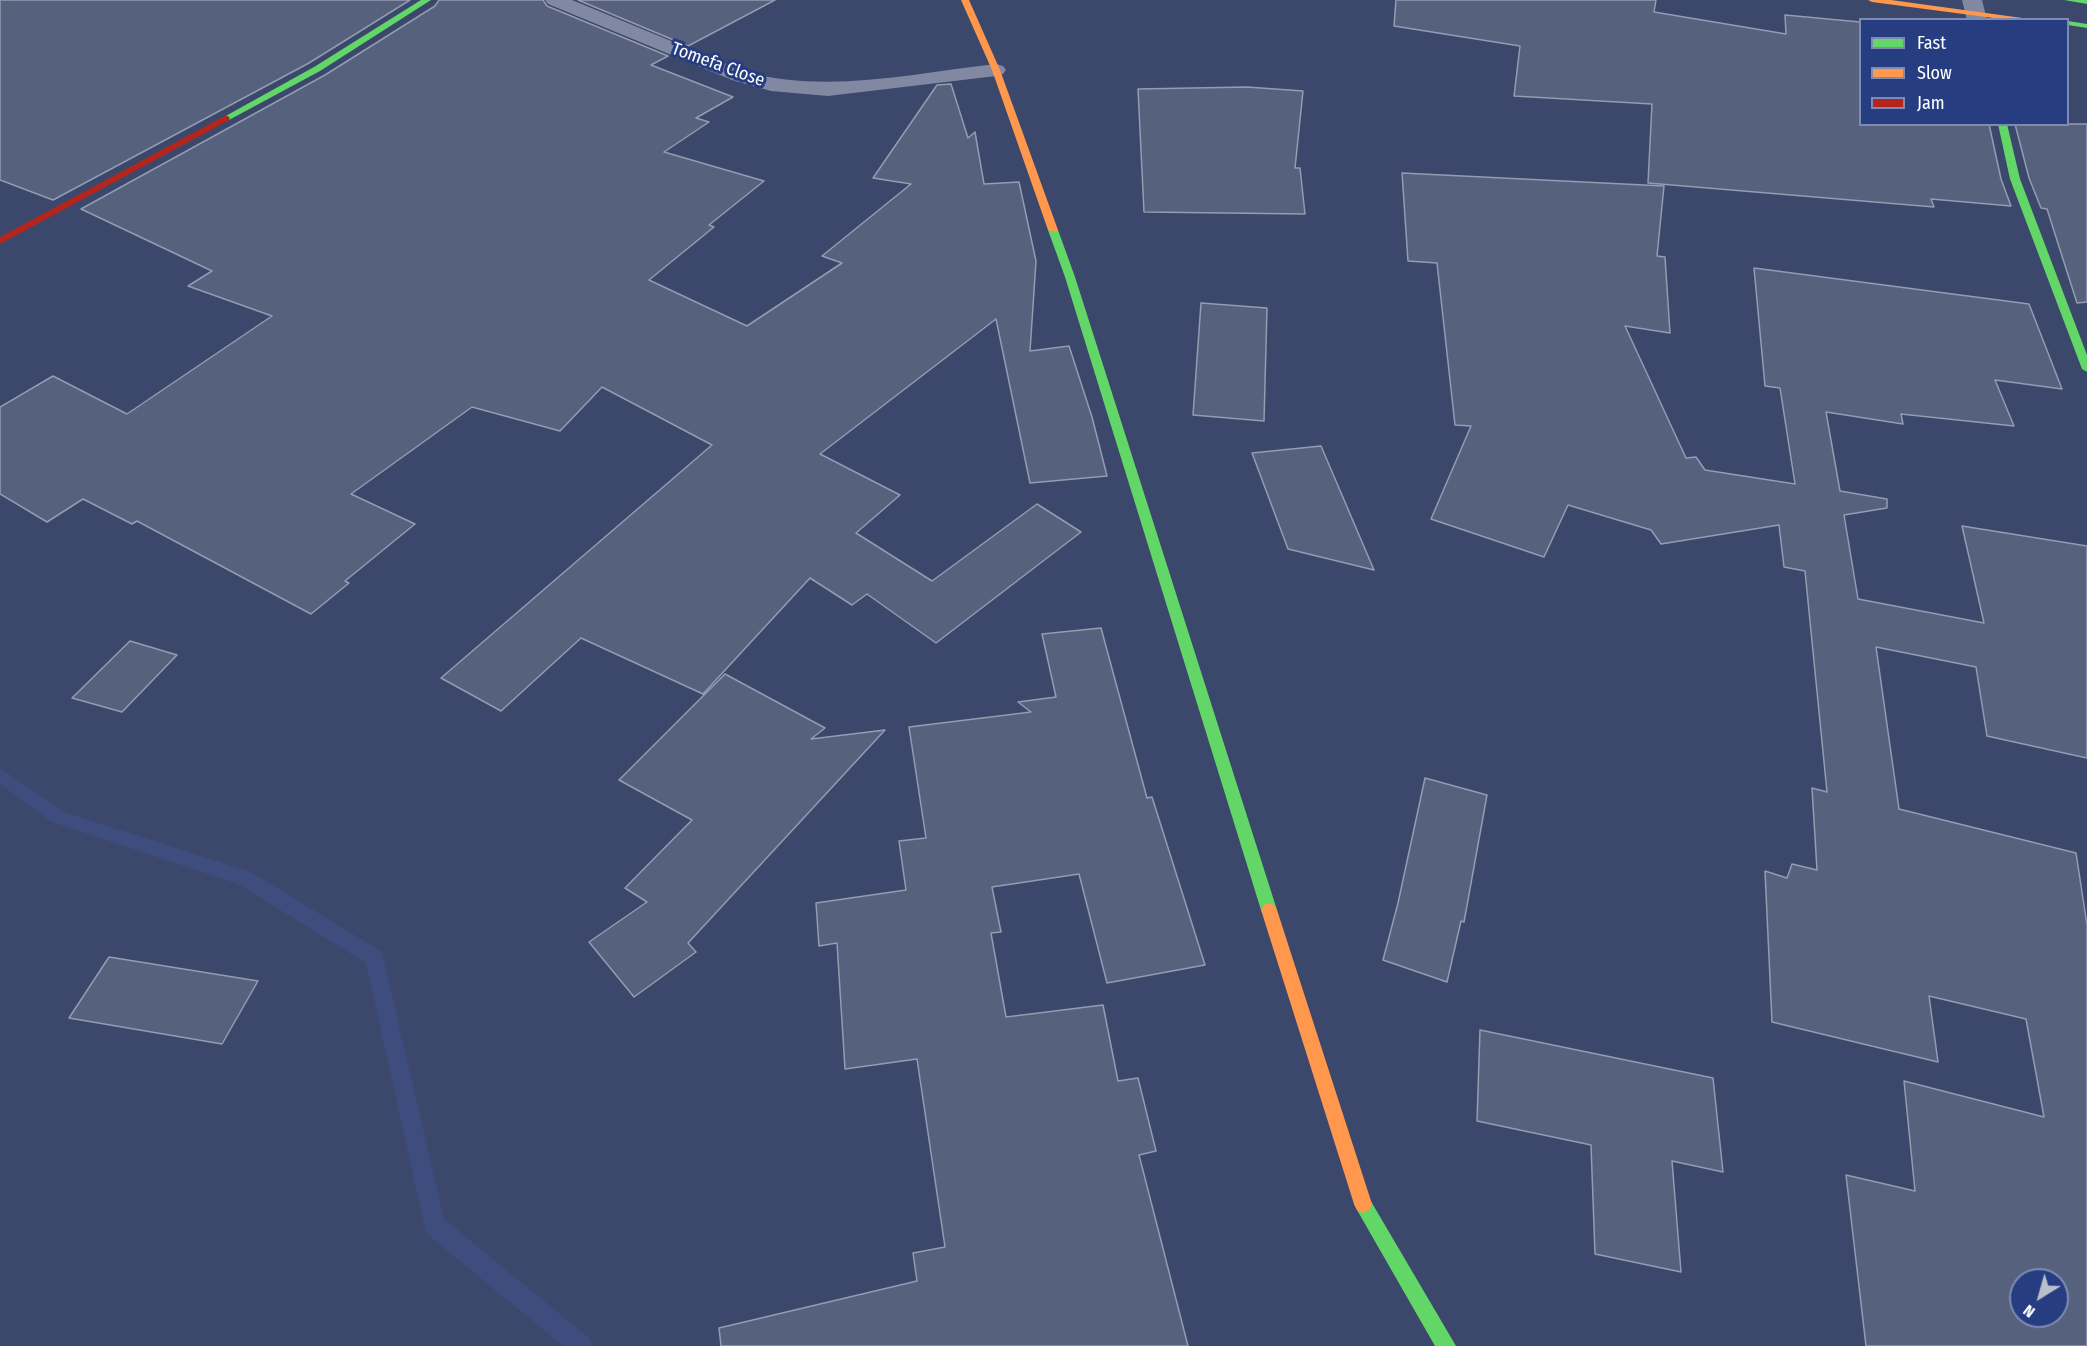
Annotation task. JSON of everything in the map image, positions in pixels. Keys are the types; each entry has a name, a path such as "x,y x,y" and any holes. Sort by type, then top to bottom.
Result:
{"street":[{"path":"0,241 317,69 427,0"},
{"name":"Tomefa Close","path":"555,0 739,76 771,85 828,90 996,70"},
{"path":"965,0 996,70 1070,277 1359,1197 1446,1346"},
{"path":"1872,0 2020,18"},
{"path":"2068,0 2087,2"},
{"path":"2069,23 2087,26"},
{"path":"2002,126 2015,179 2087,369"}],"building":[{"path":"0,0 410,0 309,63 53,200 0,180"},
{"path":"439,0 543,0 547,6 668,56 651,65 733,97 696,118 709,122 664,152 764,181 709,225 714,227 649,280 747,326 842,263 822,256 911,184 873,178 937,85 951,84 968,138 975,132 984,184 1019,182 1036,261 1030,351 1069,346 1092,417 1107,476 1030,483 996,319 820,454 900,495 856,533 932,581 1037,504 1081,532 936,643 867,594 852,605 810,578 703,694 581,638 501,711 441,678 712,445 602,387 560,431 472,407 351,494 415,524 345,581 349,583 311,614 137,521 132,524 83,499 47,522 0,494 0,407 53,376 127,414 272,316 188,286 212,271 81,209 325,75 435,6"},
{"path":"578,0 775,0 688,46"},
{"path":"1396,0 1656,0 1654,12 1786,34 1785,15 1859,22 1859,126 1989,126 2001,179 2011,206 1931,199 1934,207 1648,183 1652,104 1514,96 1520,46 1394,26"},
{"path":"1247,87 1303,91 1295,168 1300,168 1305,214 1144,212 1138,89"},
{"path":"2087,124 2087,302 2077,303 2047,209 2041,208 2029,178 2016,126"},
{"path":"1402,173 1664,186 1657,256 1665,257 1670,333 1625,326 1686,458 1696,457 1705,470 1795,484 1780,388 1765,386 1754,268 2029,304 2062,389 1995,380 2014,426 1901,414 1903,424 1826,412 1840,491 1887,499 1887,508 1844,515 1858,599 1984,623 1962,526 2087,546 2087,758 1987,736 1976,667 1876,647 1899,809 2076,853 2087,925 2087,1346 1866,1346 1846,1175 1915,1191 1904,1081 2044,1117 2026,1019 1929,996 1938,1062 1772,1022 1765,871 1787,878 1792,864 1817,870 1812,788 1827,792 1805,571 1784,567 1779,525 1661,544 1651,530 1568,505 1544,557 1431,519 1471,426 1455,425 1437,263 1408,261"},
{"path":"1201,303 1267,308 1264,421 1193,415"},
{"path":"1321,446 1374,570 1288,549 1252,453"},
{"path":"1101,628 1147,798 1152,797 1205,965 1107,983 1079,874 992,887 1001,932 991,933 1006,1017 1103,1005 1118,1081 1138,1078 1156,1151 1139,1155 1188,1346 721,1346 719,1328 917,1281 913,1253 945,1247 917,1059 845,1069 837,943 819,946 816,903 906,890 899,841 926,838 909,727 1031,712 1018,702 1056,697 1042,634"},
{"path":"130,641 177,655 122,712 72,698"},
{"path":"725,674 825,728 811,739 885,730 688,943 696,952 634,997 589,942 647,902 625,888 692,820 619,780"},
{"path":"1425,778 1487,795 1464,922 1461,921 1447,982 1383,960"},
{"path":"109,957 258,981 222,1044 69,1018"},
{"path":"1480,1030 1713,1078 1723,1172 1672,1161 1681,1272 1595,1254 1591,1145 1477,1121"}],"waterway":[{"path":"0,775 58,817 244,878 375,958 434,1225 581,1346"}],"traffic: fast":[{"path":"226,118 317,69 427,0"},
{"path":"2068,0 2087,2"},
{"path":"2069,23 2087,26"},
{"path":"2002,126 2015,179 2087,369"},
{"path":"1053,230 1070,277 1269,910"},
{"path":"1363,1204 1446,1346"}],"traffic: slow":[{"path":"965,0 996,70 1053,230"},
{"path":"1872,0 2017,18"},
{"path":"1269,910 1363,1204"}],"traffic: jam":[{"path":"0,241 226,118"}]}
